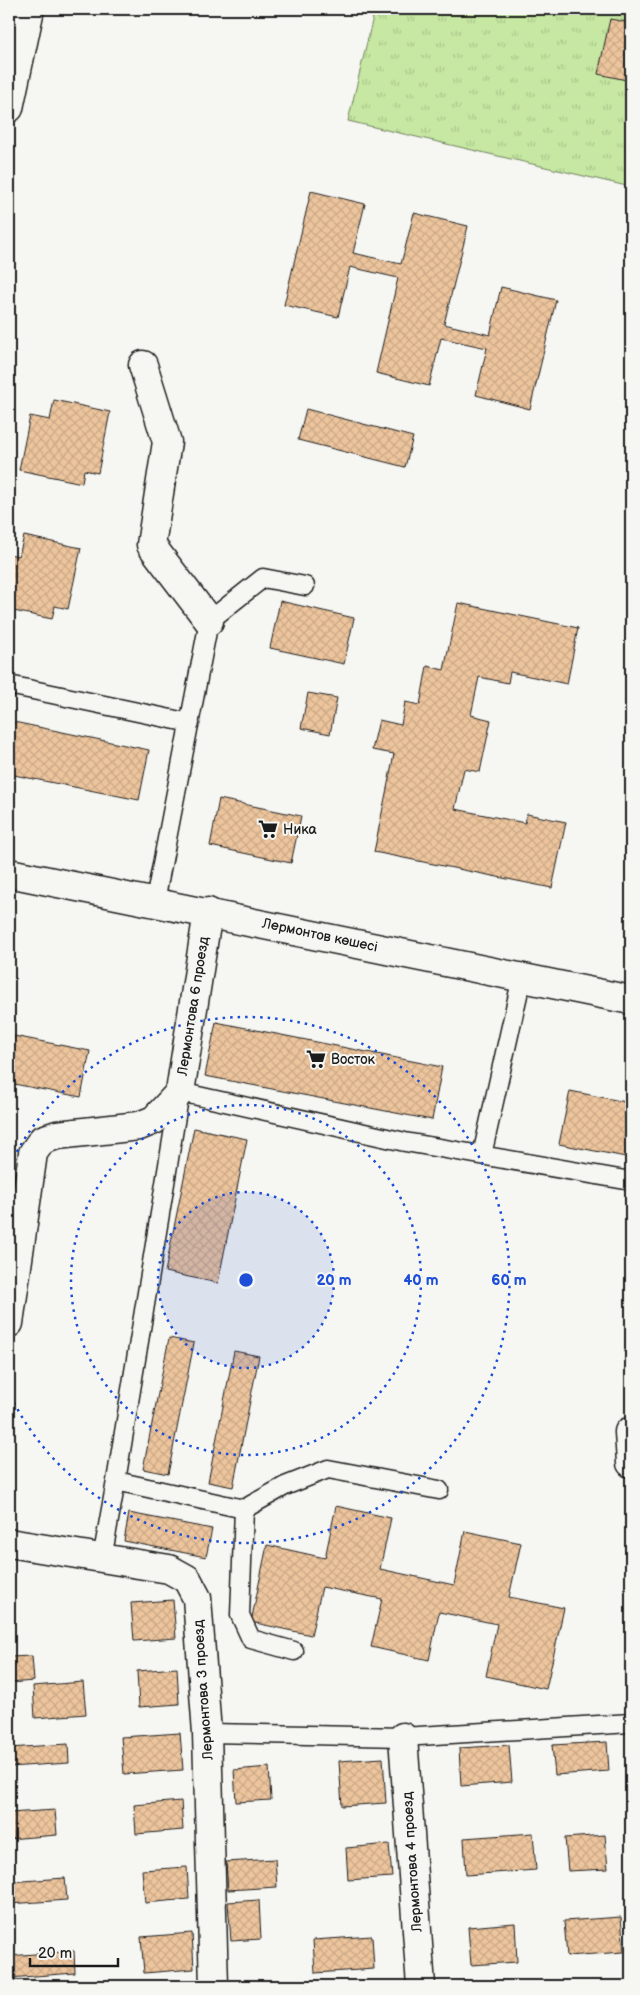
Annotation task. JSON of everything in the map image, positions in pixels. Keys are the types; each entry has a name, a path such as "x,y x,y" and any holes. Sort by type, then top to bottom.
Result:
{"street":[{"path":"9,108 30,9"},
{"path":"143,365 167,442 151,545 209,621"},
{"name":"Лермонтов көшесі","path":"9,873 155,901 522,977 630,994"},
{"name":"Лермонтова 6 проезд","path":"9,1323 33,1153 42,1140 57,1135 139,1126 154,1120 180,1092 208,912"},
{"path":"630,1432 631,1463"},
{"name":"Лермонтова 3 проезд","path":"9,1543 169,1569 187,1579 197,1598 207,1733 214,1986"},
{"name":"Лермонтова 4 проезд","path":"402,1737 421,1986"}],"lane":[{"path":"155,901 209,621 264,578 305,586"},
{"path":"9,685 190,723"},
{"path":"482,1155 522,977"},
{"path":"102,1558 180,1092 405,1142 631,1181"},
{"path":"116,1481 244,1509 286,1486 328,1469 439,1490"},
{"path":"244,1509 240,1615 251,1639 294,1651"},
{"path":"207,1733 402,1737 631,1723"}],"green space":[{"path":"375,9 631,9 631,187 348,121"}],"building":[{"path":"610,19 631,23 631,81 598,74"},
{"path":"311,191 365,204 353,253 401,264 414,213 468,226 444,324 490,335 501,287 556,300 530,409 476,395 487,348 441,338 429,386 376,373 398,278 350,267 338,317 284,305"},
{"path":"54,400 110,412 98,473 84,470 82,483 19,470 30,416 50,420"},
{"path":"306,409 413,437 405,467 298,440"},
{"path":"24,536 81,548 68,609 55,606 52,619 9,610 9,554 19,556"},
{"path":"280,601 354,618 344,664 270,648"},
{"path":"458,603 578,628 567,684 510,672 508,683 479,677 471,715 491,720 480,772 464,769 455,809 525,823 527,814 566,822 552,888 374,852 394,754 372,750 379,720 401,725 405,702 420,705 427,666 444,670"},
{"path":"308,693 337,698 330,734 301,728"},
{"path":"9,721 149,750 139,800 9,774"},
{"path":"219,799 301,816 291,863 210,846"},
{"path":"216,1022 442,1067 432,1120 205,1076"},
{"path":"14,1036 90,1051 81,1097 9,1083 9,1045 13,1045"},
{"path":"570,1091 631,1103 631,1158 559,1144"},
{"path":"194,1128 247,1139 218,1283 165,1272"},
{"path":"169,1338 194,1343 168,1474 143,1469"},
{"path":"234,1351 259,1356 233,1487 208,1482"},
{"path":"336,1506 391,1518 380,1569 454,1585 465,1531 521,1543 509,1597 564,1608 546,1689 486,1676 497,1624 439,1612 429,1660 371,1647 382,1599 322,1587 311,1635 251,1622 267,1545 325,1558"},
{"path":"129,1513 212,1529 206,1557 124,1541"},
{"path":"173,1600 176,1638 134,1641 131,1603"},
{"path":"32,1656 34,1681 9,1683 9,1657"},
{"path":"177,1668 179,1704 139,1707 137,1671"},
{"path":"83,1682 86,1714 35,1718 33,1686"},
{"path":"180,1733 183,1770 124,1774 121,1737"},
{"path":"607,1742 609,1771 555,1775 552,1745"},
{"path":"68,1744 69,1763 9,1767 9,1748"},
{"path":"509,1745 512,1782 461,1786 459,1748"},
{"path":"383,1758 386,1803 342,1806 339,1761"},
{"path":"269,1767 271,1800 236,1802 234,1770"},
{"path":"181,1801 183,1830 136,1834 134,1805"},
{"path":"55,1810 57,1835 9,1839 9,1813"},
{"path":"533,1833 536,1870 466,1875 464,1838"},
{"path":"605,1835 608,1869 568,1871 565,1838"},
{"path":"389,1844 392,1877 348,1880 346,1848"},
{"path":"275,1859 277,1887 228,1890 226,1862"},
{"path":"187,1867 189,1899 145,1903 142,1870"},
{"path":"65,1878 67,1900 9,1904 9,1882"},
{"path":"259,1900 261,1939 231,1941 228,1902"},
{"path":"621,1917 624,1952 567,1956 564,1921"},
{"path":"515,1923 517,1962 471,1965 468,1927"},
{"path":"192,1933 194,1969 144,1973 141,1937"},
{"path":"372,1936 374,1969 315,1973 313,1940"},
{"path":"74,1951 75,1973 9,1978 9,1956"}],"place":[{"name":"Ника","path":"268,829"},
{"name":"Восток","path":"316,1059"}]}
